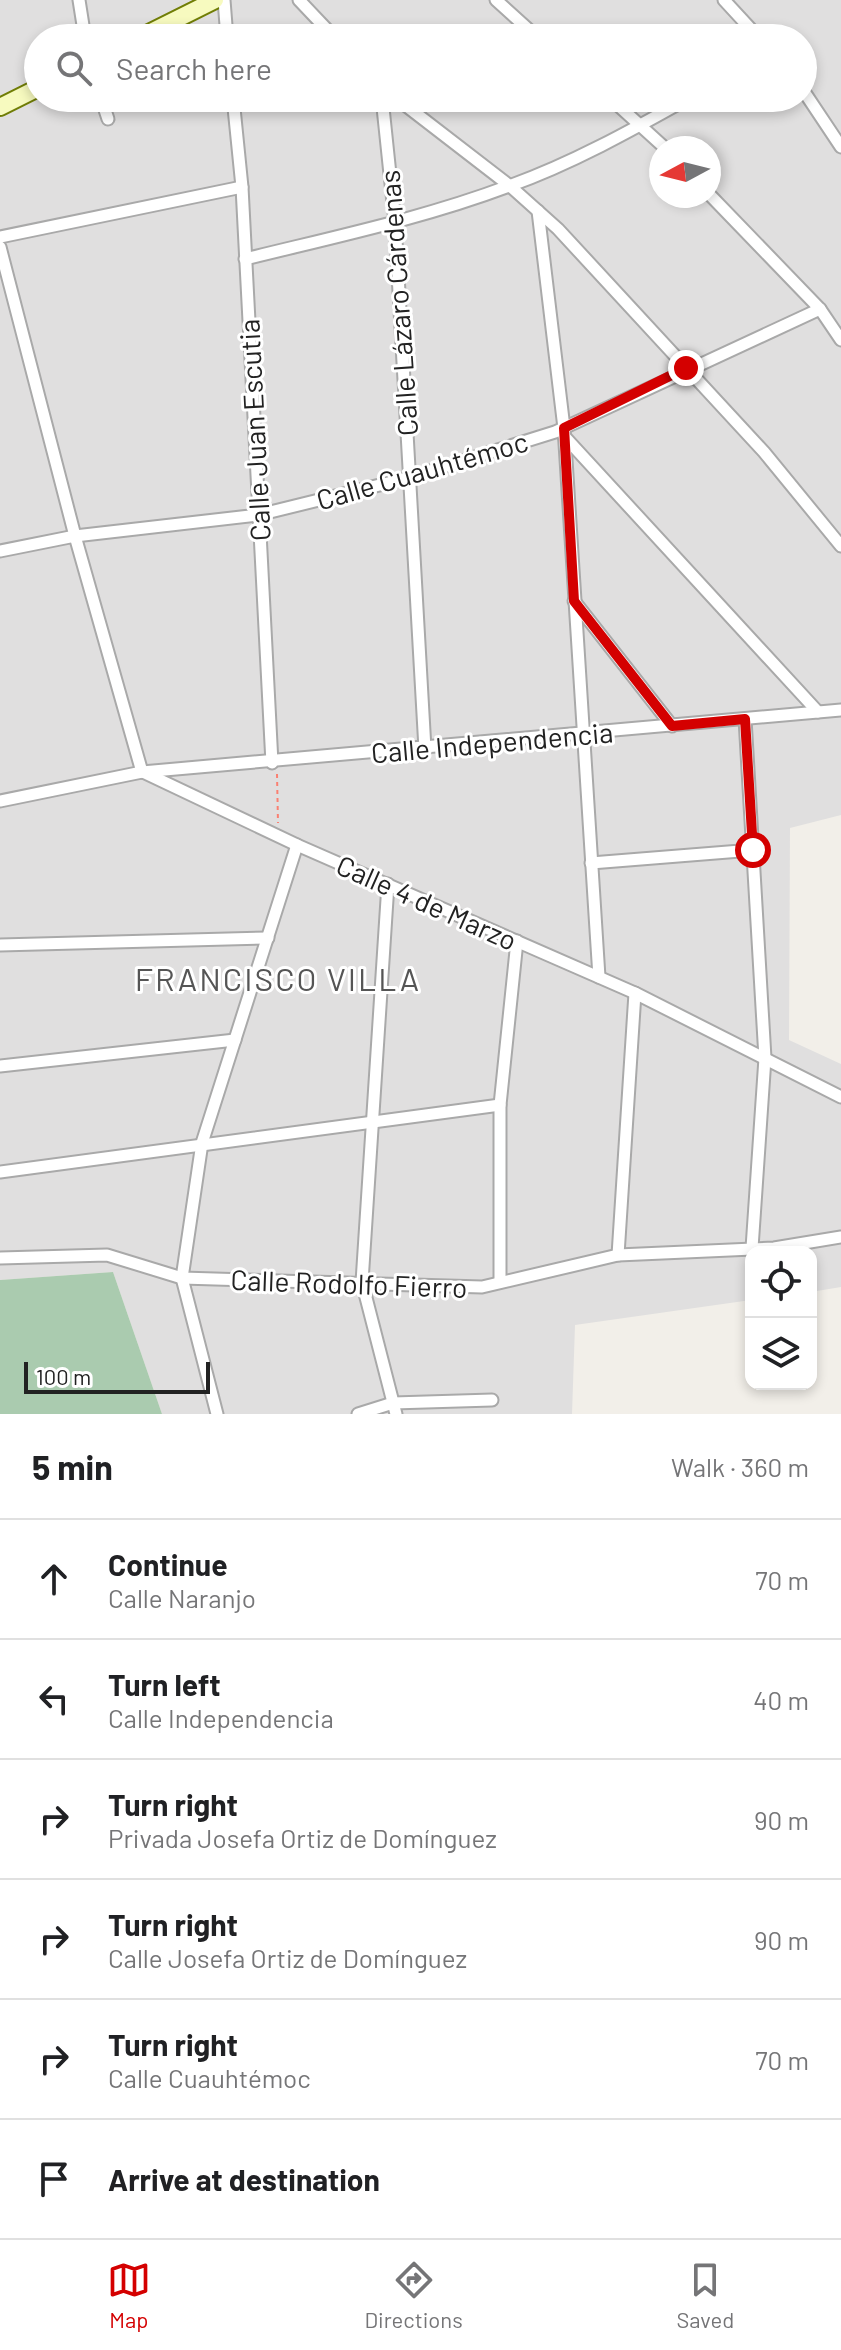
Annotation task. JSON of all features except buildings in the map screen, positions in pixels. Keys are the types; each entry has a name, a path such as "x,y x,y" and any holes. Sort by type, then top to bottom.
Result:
{"street":[{"path":"79,0 83,24"},
{"path":"167,24 215,0"},
{"path":"224,0 226,24"},
{"path":"299,0 322,24"},
{"path":"496,0 523,24"},
{"path":"724,0 746,24"},
{"path":"0,107 24,95"},
{"path":"817,111 841,147"},
{"path":"106,112 108,119"},
{"name":"Calle Juan Escutia","path":"234,112 242,187 272,763"},
{"name":"Calle Lázaro Cárdenas","path":"383,112 395,222 425,749"},
{"path":"414,112 538,211 764,452 841,546"},
{"path":"627,112 654,136"},
{"path":"245,259 395,222 510,186 664,112"},
{"path":"0,237 242,187"},
{"path":"721,206 820,309 841,340"},
{"path":"538,211 564,432 599,977"},
{"path":"0,247 75,536 142,772 0,801"},
{"name":"Calle Cuauhtémoc","path":"0,551 75,536 258,515 408,478 564,432 686,368 820,309"},
{"path":"564,432 818,712"},
{"path":"574,601 672,726"},
{"name":"Calle Independencia","path":"142,772 272,763 841,710"},
{"path":"745,719 765,1058 752,1246"},
{"name":"Calle 4 de Marzo","path":"142,772 297,845 635,993 841,1097"},
{"path":"217,1414 182,1278 202,1143 297,845"},
{"path":"591,863 753,850"},
{"path":"388,884 362,1282 395,1409"},
{"path":"0,945 268,938"},
{"path":"500,1282 500,1105 517,941"},
{"path":"618,1255 635,993"},
{"path":"0,1066 235,1040"},
{"path":"0,1172 500,1105"},
{"name":"Calle Rodolfo Fierro","path":"786,1246 841,1237"},
{"name":"Calle Rodolfo Fierro","path":"0,1258 107,1255 182,1278 482,1287 618,1255 745,1248"},
{"path":"358,1414 492,1400"}],"path":[{"path":"272,763 279,778 278,836"}],"shaded area":[{"path":"0,0 841,0 841,815 790,828 789,1040 841,1064 841,1287 817,1291 817,1246 745,1246 745,1301 575,1325 572,1414 162,1414 113,1272 0,1280"}],"green space":[{"path":"113,1272 162,1414 0,1414 0,1280"}],"district":[{"name":"FRANCISCO VILLA","path":"278,978"}],"route":[{"path":"686,368 564,428 574,601 672,726 745,719 753,850"}]}
